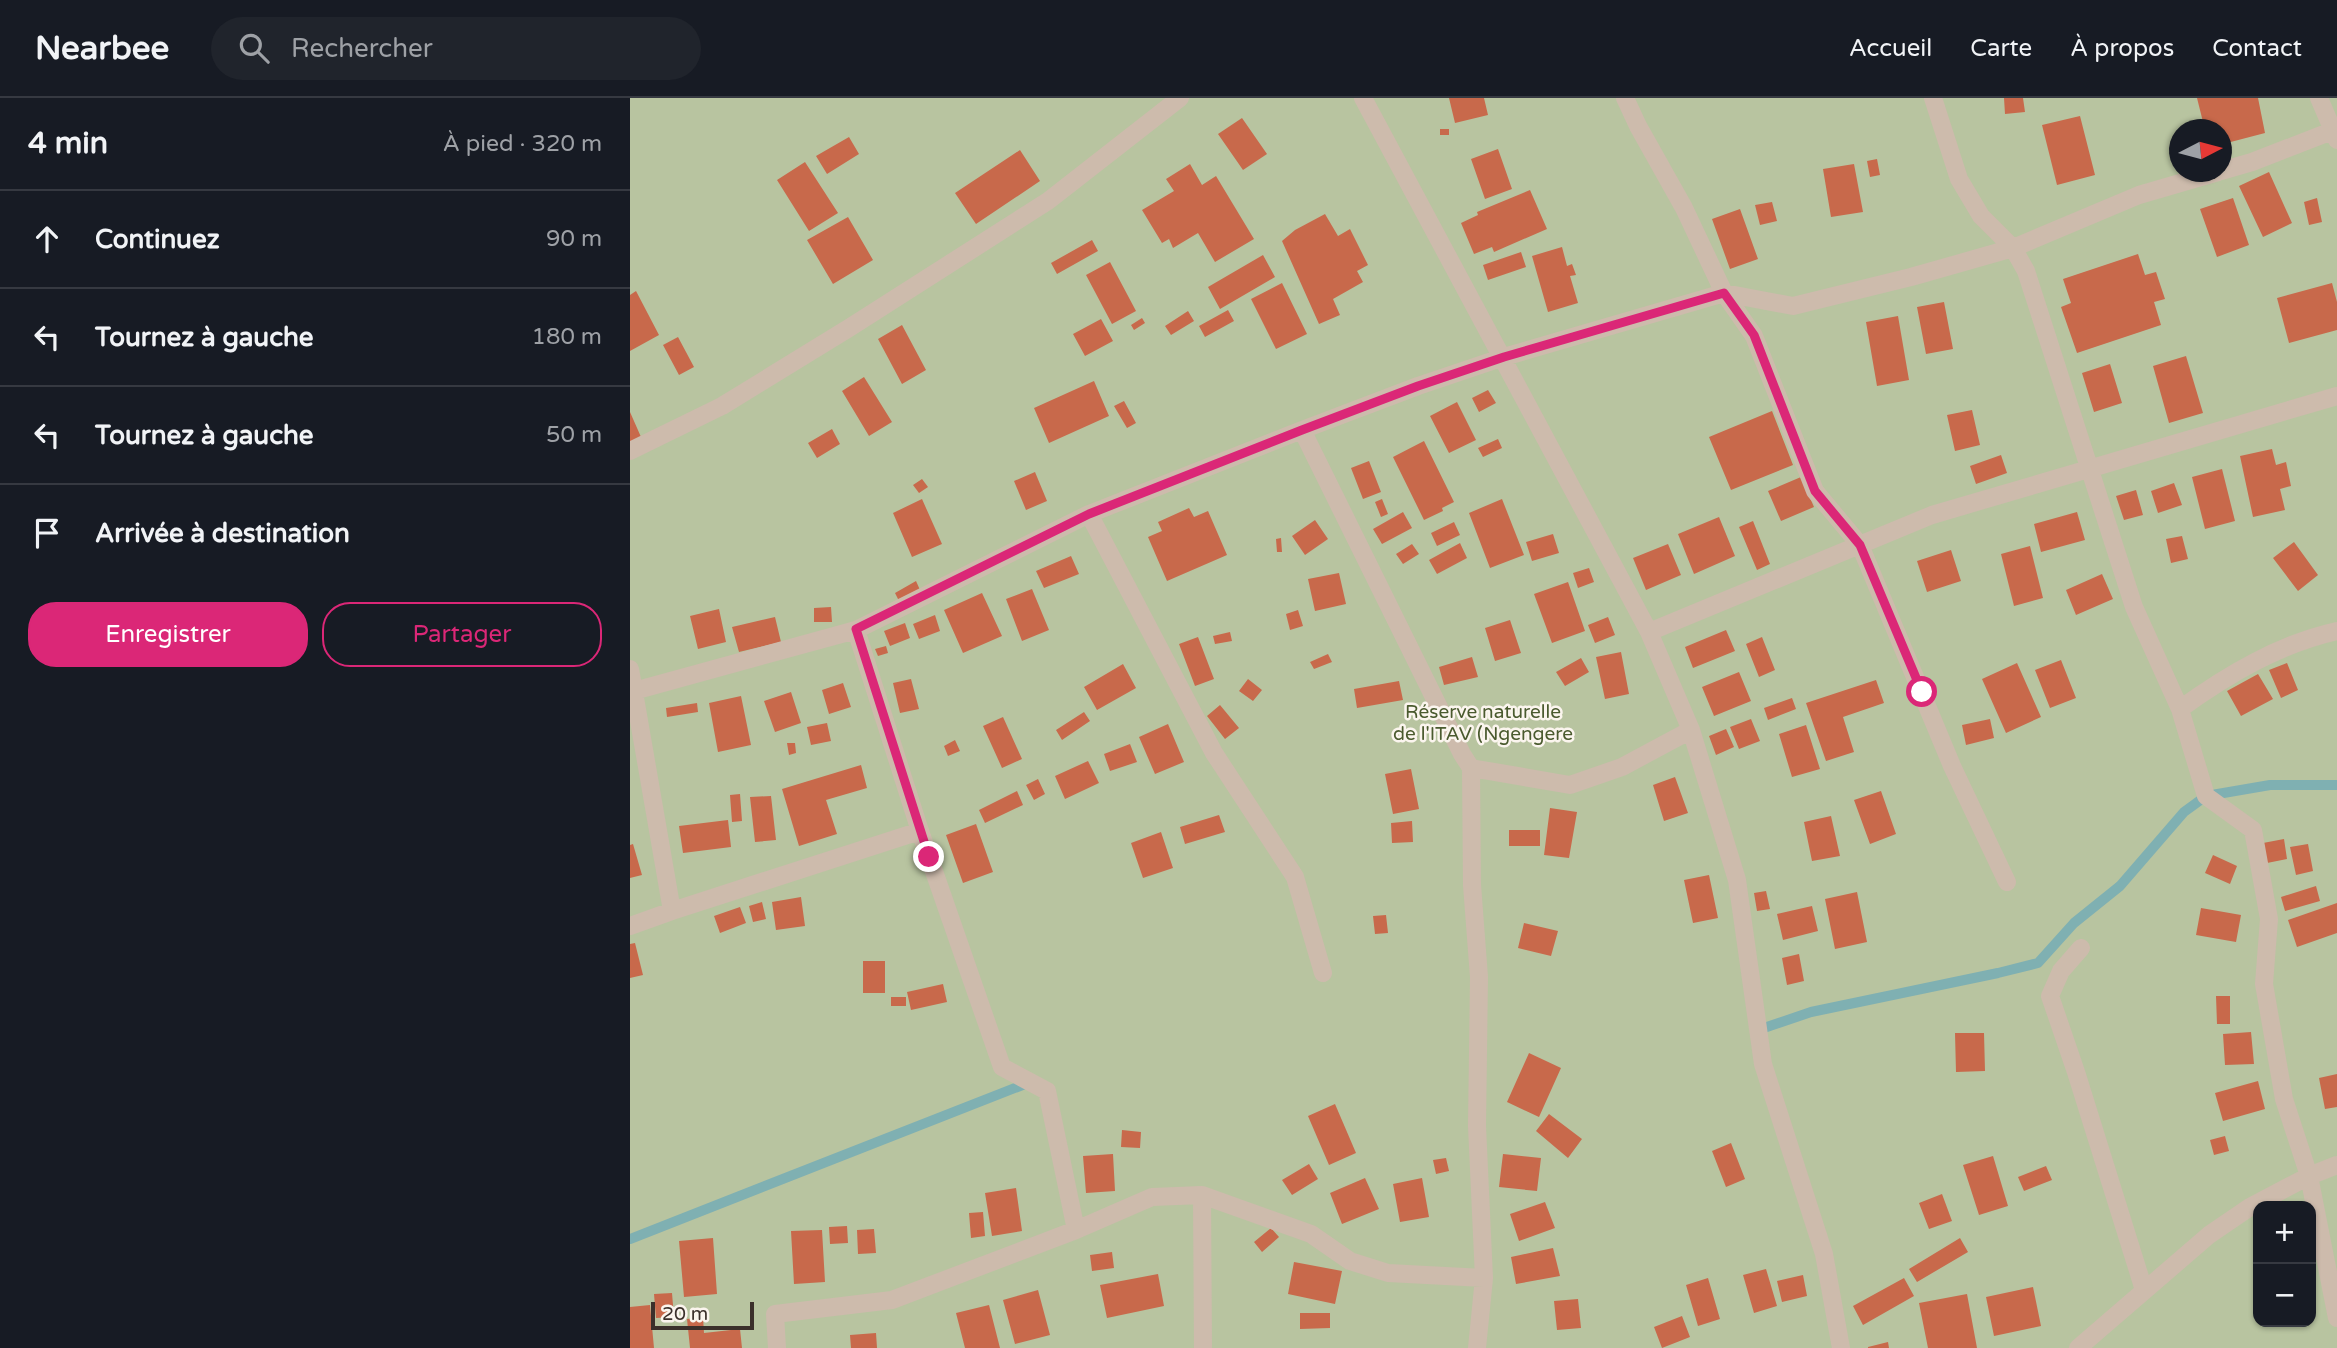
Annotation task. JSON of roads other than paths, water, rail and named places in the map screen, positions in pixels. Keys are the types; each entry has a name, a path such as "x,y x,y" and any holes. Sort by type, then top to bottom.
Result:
{"street":[{"path":"630,451 722,406 1048,201 1180,98"},
{"path":"1363,98 1649,632 1691,730 1737,880 1763,1064 1824,1254 1841,1348"},
{"path":"1625,98 1684,208 1724,293 1754,335 1815,491 1860,545 1952,766 2007,882"},
{"path":"1933,98 1959,179 1981,216 2014,248 2026,271 2134,607 2180,709 2206,796 2253,830 2269,919 2264,984 2284,1099 2309,1176 2337,1318"},
{"path":"2232,167 2336,133 2319,98"},
{"path":"632,692 856,629 1089,514 1418,386 1504,357 1724,293 1793,306 1911,277 2014,248 2139,195 2183,182"},
{"path":"1649,632 1932,515 2337,396"},
{"path":"1302,430 1471,768 1472,885 1479,977 1477,1126 1484,1278 1477,1348"},
{"path":"1089,514 1214,752 1295,877 1323,973"},
{"path":"856,629 920,831 1002,1067 1047,1091 1076,1230"},
{"path":"2180,709 2215,683 2269,654 2337,631"},
{"path":"630,669 672,911"},
{"path":"1471,768 1570,785 1622,767 1691,730"},
{"path":"630,926 920,831"},
{"path":"2081,948 2061,971 2050,996 2144,1290"},
{"path":"2078,1348 2209,1235 2250,1207 2309,1176 2337,1166"},
{"path":"778,1348 775,1314 892,1300 1076,1230 1152,1197 1202,1195 1311,1234 1350,1261 1388,1273 1484,1278"},
{"path":"1202,1195 1203,1348"}],"waterway":[{"path":"1758,1030 1811,1012 2038,963 2074,923 2120,886 2184,812 2206,796 2270,785 2337,785"},
{"path":"630,1239 1025,1084"}],"park label":[{"name":"Réserve naturelle de l'ITAV (Ngengere","path":"1483,723"}]}
